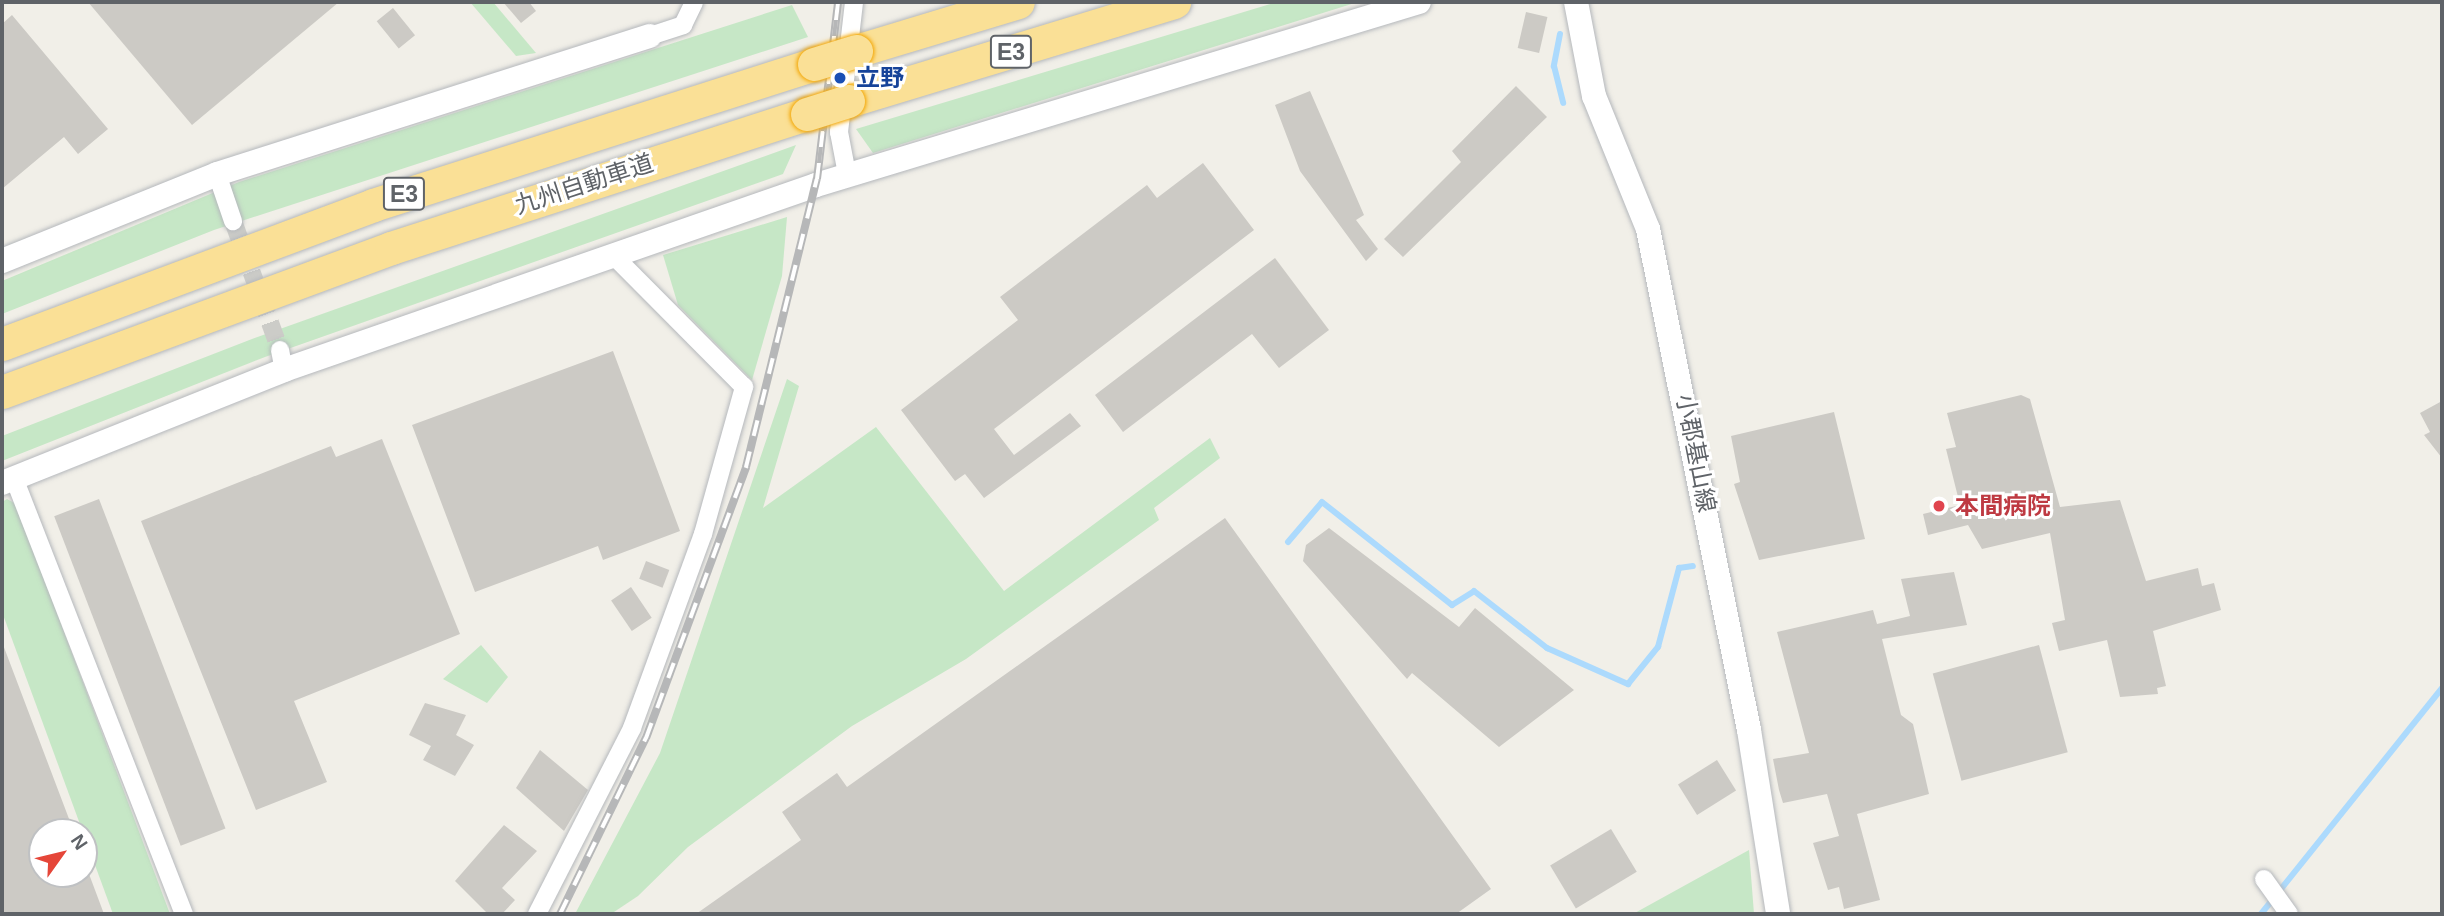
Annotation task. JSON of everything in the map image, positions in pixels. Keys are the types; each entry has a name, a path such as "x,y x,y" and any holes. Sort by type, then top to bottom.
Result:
{"highway":[{"name":"九州自動車道","path":"2,344 373,205 814,64 1018,2"},
{"name":"九州自動車道","path":"2,392 351,261 848,101 1174,2"}],"street":[{"path":"2,261 217,174 684,25 694,2"},
{"path":"847,174 839,132 854,2"},
{"path":"184,914 8,480 282,360 613,255 847,174 1419,2"},
{"name":"小郡基山線","path":"1576,2 1594,96 1648,229 1752,743 1778,914"},
{"path":"217,174 233,220"},
{"path":"537,914 632,728 703,534 744,387 613,255"},
{"path":"2264,879 2290,914"}],"green space":[{"path":"470,2 493,2 536,53 516,56"},
{"path":"1277,2 1358,2 873,153 856,129"},
{"path":"792,5 808,37 214,230 2,314 2,281 239,182"},
{"path":"796,145 783,174 265,357 2,461 2,436 252,339"},
{"path":"787,217 782,276 752,380 678,305 663,255"},
{"path":"787,379 799,386 763,508 876,427 1004,591 1210,438 1220,458 1154,508 1159,520 966,659 852,726 688,847 638,896 611,914 575,914 660,753"},
{"path":"7,499 16,504 170,914 113,914 98,873 98,818 78,818 2,612 2,502"},
{"path":"481,645 508,677 487,703 443,679"},
{"path":"1749,850 1754,914 1633,914"}],"building":[{"path":"88,2 339,2 192,125"},
{"path":"503,2 529,2 536,11 521,23"},
{"path":"393,8 415,35 399,48 377,21"},
{"path":"1526,12 1547,17 1539,53 1518,48"},
{"path":"12,15 108,129 78,154 64,137 2,189 2,24"},
{"path":"1516,86 1547,117 1403,257 1384,239 1461,162 1452,151"},
{"path":"1310,91 1364,215 1356,220 1378,249 1366,261 1300,171 1275,105"},
{"path":"1203,163 1254,230 994,429 1014,455 1070,413 1081,426 984,498 965,474 955,481 901,410 1018,320 1000,297 1147,185 1157,198"},
{"path":"1275,258 1329,330 1279,368 1252,334 1123,432 1095,395"},
{"path":"613,351 680,531 603,560 598,546 475,592 412,425"},
{"path":"2021,395 2030,399 2060,507 2120,500 2146,581 2198,568 2202,586 2214,583 2221,610 2153,631 2166,686 2157,688 2158,694 2120,697 2107,640 2059,651 2052,623 2065,620 2050,533 1982,549 1968,525 1928,535 1923,514 1960,505 1946,449 1956,447 1947,413"},
{"path":"2442,401 2442,458 2424,435 2430,432 2420,413"},
{"path":"1834,412 1865,539 1759,560 1734,484 1740,482 1731,436"},
{"path":"382,439 460,634 294,701 327,782 256,810 141,521 331,446 336,457"},
{"path":"99,499 226,829 181,846 54,516"},
{"path":"1225,518 1491,889 1456,914 696,914 801,840 782,812 837,773 847,787"},
{"path":"1329,528 1459,627 1475,608 1574,690 1499,747 1412,673 1407,679 1303,561 1306,545"},
{"path":"646,561 669,570 663,588 639,579"},
{"path":"1954,572 1967,625 1882,639 1901,715 1913,724 1929,794 1857,814 1880,900 1844,909 1839,887 1828,890 1813,843 1839,836 1827,794 1783,803 1779,790 1773,759 1809,753 1777,632 1873,610 1877,624 1910,616 1901,579"},
{"path":"631,587 652,618 632,631 611,600"},
{"path":"2,642 69,818 28,818 28,888 94,888 104,914 2,914"},
{"path":"2039,645 2068,752 1961,781 1933,673"},
{"path":"425,703 466,715 456,735 474,745 455,776 423,760 431,746 409,735"},
{"path":"540,750 588,790 564,831 516,788"},
{"path":"1717,760 1736,791 1697,815 1678,784"},
{"path":"504,825 537,851 502,888 515,900 502,914 488,914 455,881"},
{"path":"1611,829 1637,872 1576,908 1550,866"}],"waterway":[{"path":"1560,34 1554,66 1563,103"},
{"path":"1288,542 1322,502 1452,605 1474,591 1547,648 1628,684 1658,647 1679,568 1693,566"},
{"path":"2261,914 2442,688"}],"tunnel":[{"path":"233,221 280,350"}],"railway":[{"path":"560,914 646,738 746,467 817,179 838,2"}],"place":[{"name":"立野","path":"840,78"},
{"name":"本間病院","path":"1939,506"}]}
